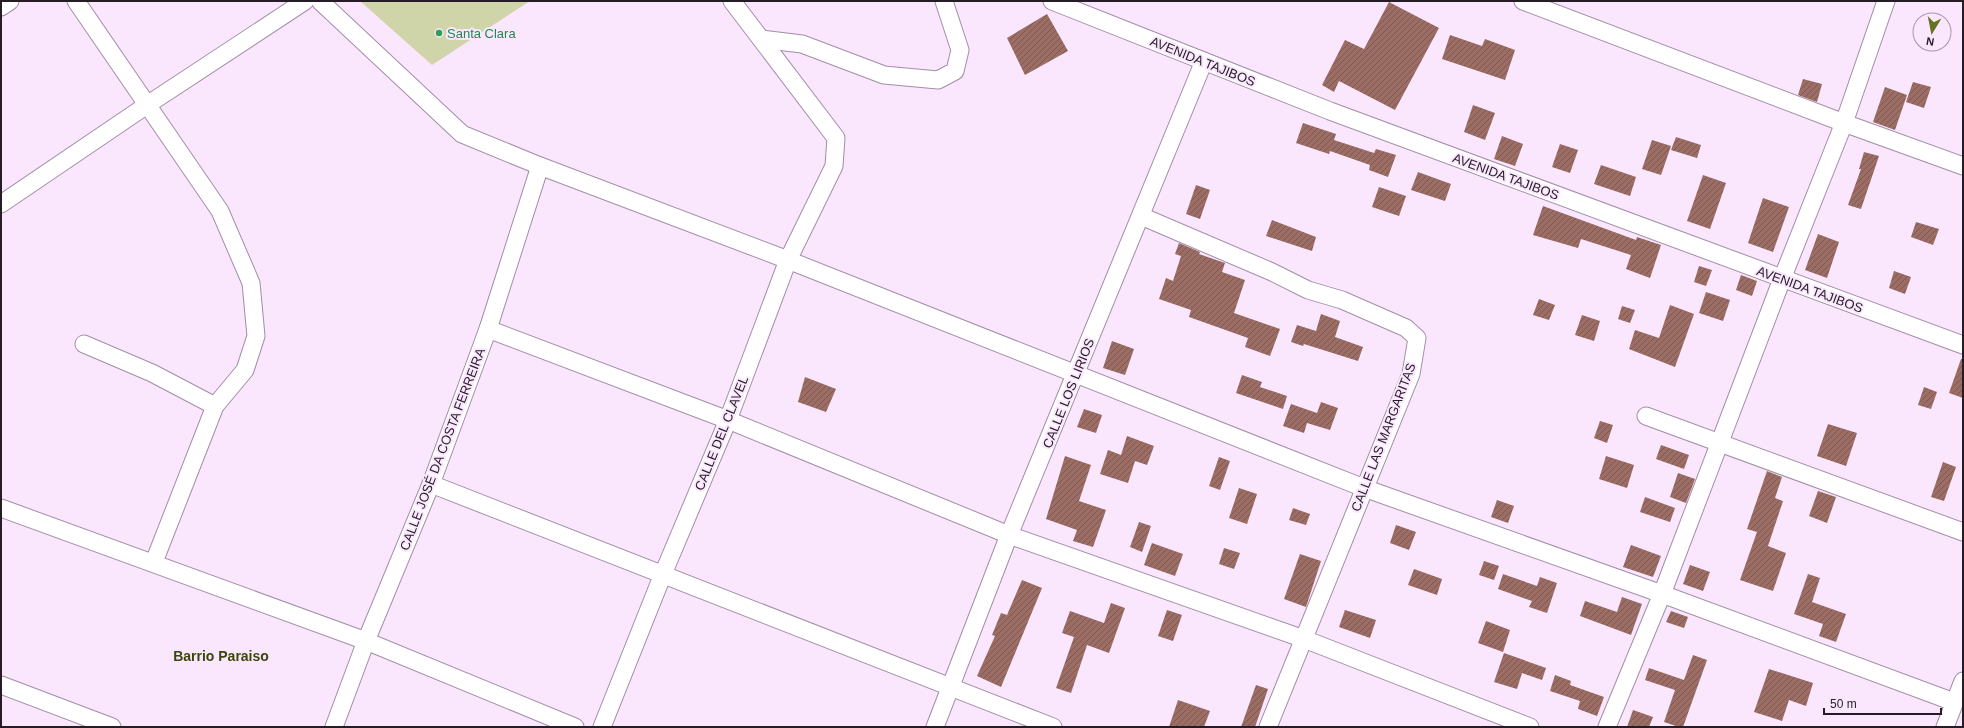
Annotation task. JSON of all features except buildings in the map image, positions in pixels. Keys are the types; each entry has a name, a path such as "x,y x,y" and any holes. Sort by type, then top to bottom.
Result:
{"street":[{"path":"1,7 10,1"},
{"path":"76,1 220,211 251,283 256,336 246,370 215,406 154,562"},
{"path":"4,197 305,1"},
{"path":"320,1 462,134 540,166 788,260 1364,488 1662,594 1954,702"},
{"path":"732,1 761,39 802,44 884,75 938,80 955,71 960,50 944,1"},
{"name":"AVENIDA TAJIBOS","path":"1052,1 1330,111 1963,345"},
{"path":"1523,1 1545,5 1844,123 1963,166"},
{"path":"1608,727 1662,594 1782,279 1844,123 1886,1"},
{"name":"CALLE DEL CLAVEL","path":"602,727 663,574 728,420 788,260 834,166 836,138 761,39"},
{"name":"CALLE LOS LIRIOS","path":"935,727 1010,534 1204,62"},
{"name":"CALLE JOSÉ DA COSTA FERREIRA","path":"334,727 366,641 431,484 488,329 540,166"},
{"name":"CALLE LAS MARGARITAS","path":"1141,216 1272,272 1308,290 1342,300 1406,328 1418,338 1410,374 1268,727"},
{"path":"488,329 728,420 1010,534 1304,639 1530,727"},
{"path":"84,344 152,373 215,406"},
{"path":"1646,416 1719,444 1963,532"},
{"path":"431,484 1053,727"},
{"path":"1,508 154,562 366,641 575,727"},
{"path":"1945,727 1963,681"},
{"path":"3,688 112,727"}],"green space":[{"name":"Santa Clara","path":"360,1 530,1 432,65"}],"place":[{"name":"Santa Clara","path":"439,33"}],"district":[{"name":"Barrio Paraiso","path":"221,656"}]}
